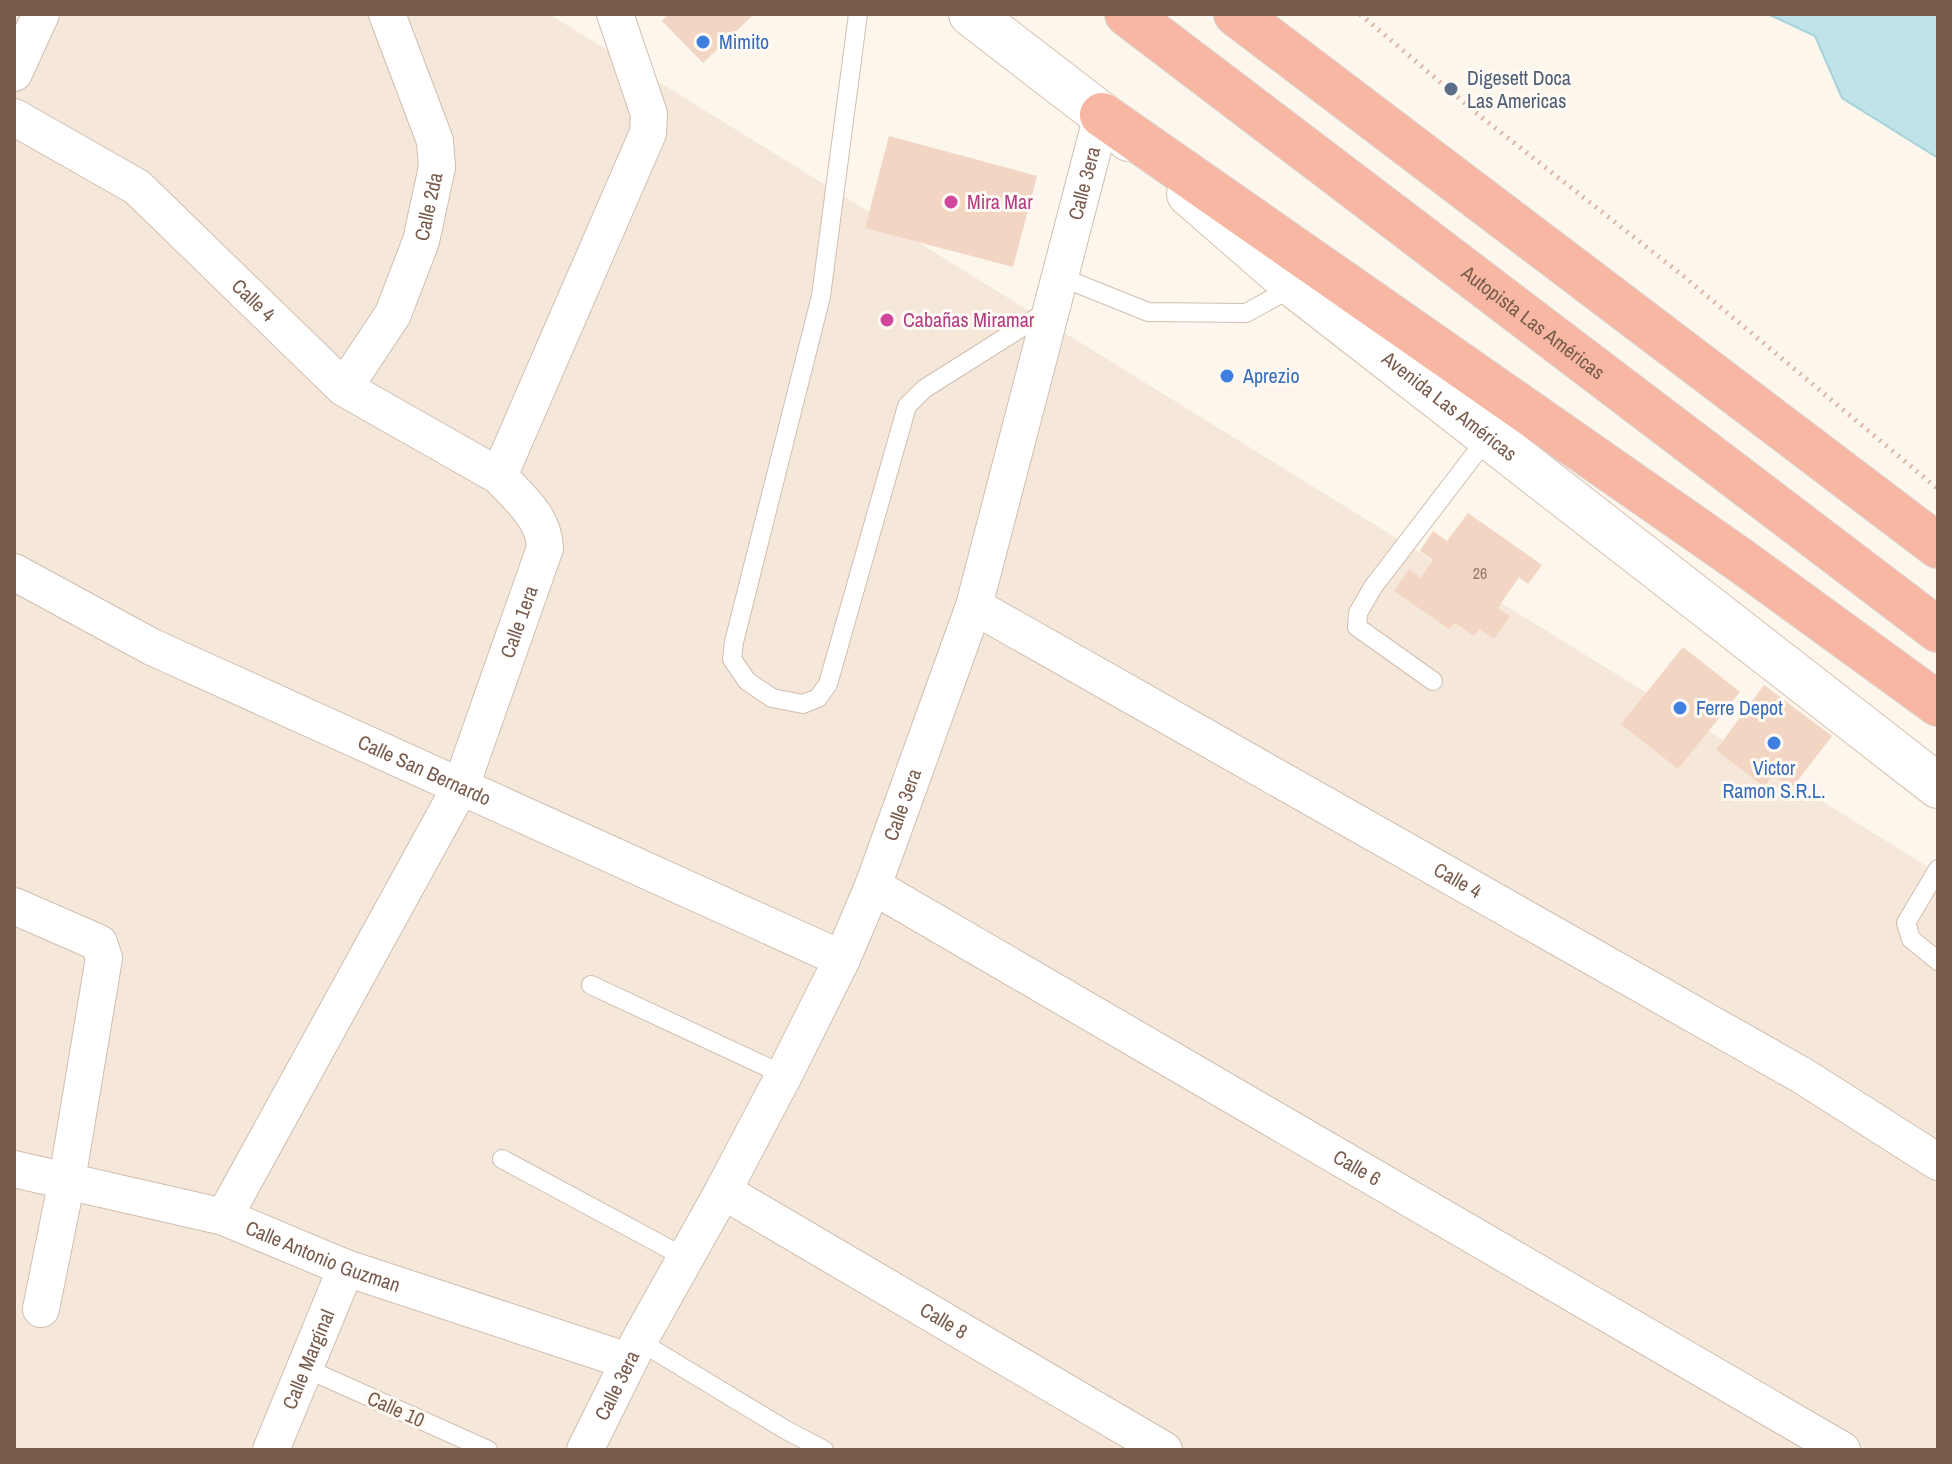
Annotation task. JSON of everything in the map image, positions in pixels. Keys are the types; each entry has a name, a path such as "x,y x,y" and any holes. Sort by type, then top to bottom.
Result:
{"highway":[{"name":"Autopista Las Américas","path":"1127,14 1938,630"},
{"path":"1236,14 1938,546"},
{"path":"1102,115 1740,560 1938,704"}],"main road":[{"name":"Avenida Las Américas","path":"971,14 1102,115 1295,286 1938,786"}],"street":[{"path":"14,73 41,14"},
{"name":"Calle 2da","path":"344,388 393,314 421,241 437,167 435,141 387,14"},
{"path":"499,476 648,133 649,114 615,14"},
{"name":"Calle 3era","path":"585,1450 634,1351 784,1075 842,959 873,886 974,606 1102,115"},
{"name":"Calle 4","path":"14,117 137,187 344,388 499,476"},
{"name":"Calle 1era","path":"224,1217 461,786 545,548 539,520 499,476"},
{"name":"Calle San Bernardo","path":"14,572 152,647 842,959"},
{"name":"Calle 4","path":"974,606 1803,1076 1938,1162"},
{"name":"Calle 6","path":"873,886 1842,1450"},
{"path":"14,906 99,943 104,958 67,1180 41,1309"},
{"name":"Calle Antonio Guzman","path":"14,1169 224,1217 346,1268 634,1351"},
{"name":"Calle 8","path":"723,1191 1164,1450"},
{"name":"Calle Marginal","path":"271,1450 346,1268"}],"lane":[{"path":"858,14 821,296 734,642 732,659 747,681 772,698 803,704 818,698 828,684 907,406 924,389 1056,292 1148,312 1246,313 1295,286"},
{"path":"1433,681 1357,627 1358,613 1373,587 1488,437"},
{"path":"1938,869 1906,923 1911,939 1938,961"},
{"path":"591,985 784,1075"},
{"path":"502,1159 686,1258"},
{"path":"634,1351 824,1450"},
{"name":"Calle 10","path":"305,1368 488,1450"}],"path":[{"path":"1360,14 1480,116 1682,275 1938,489"}],"shaded area":[{"path":"14,14 549,14 1938,873 1938,1450 14,1450"}],"water":[{"path":"1768,14 1938,14 1938,158 1842,98 1815,36"}],"building":[{"name":"Mimito","path":"669,14 754,14 703,63 662,21"},
{"name":"Mira Mar","path":"889,136 1037,176 1013,267 865,228"},
{"path":"1468,513 1542,565 1528,584 1519,577 1498,608 1510,616 1494,639 1479,629 1474,636 1455,623 1449,629 1394,591 1409,569 1421,578 1433,560 1420,551 1433,531 1447,541"},
{"name":"Ferre Depot","path":"1683,647 1740,692 1678,769 1621,724"},
{"name":"Victor Ramon S.R.L.","path":"1764,685 1832,736 1792,788 1773,775 1764,787 1716,750"}],"place":[{"name":"Mimito","path":"703,42"},
{"name":"Digesett Doca Las Americas","path":"1451,89"},
{"name":"Mira Mar","path":"951,202"},
{"name":"Cabañas Miramar","path":"887,320"},
{"name":"Aprezio","path":"1227,376"},
{"name":"Ferre Depot","path":"1680,708"},
{"name":"Victor Ramon S.R.L.","path":"1774,743"}]}
